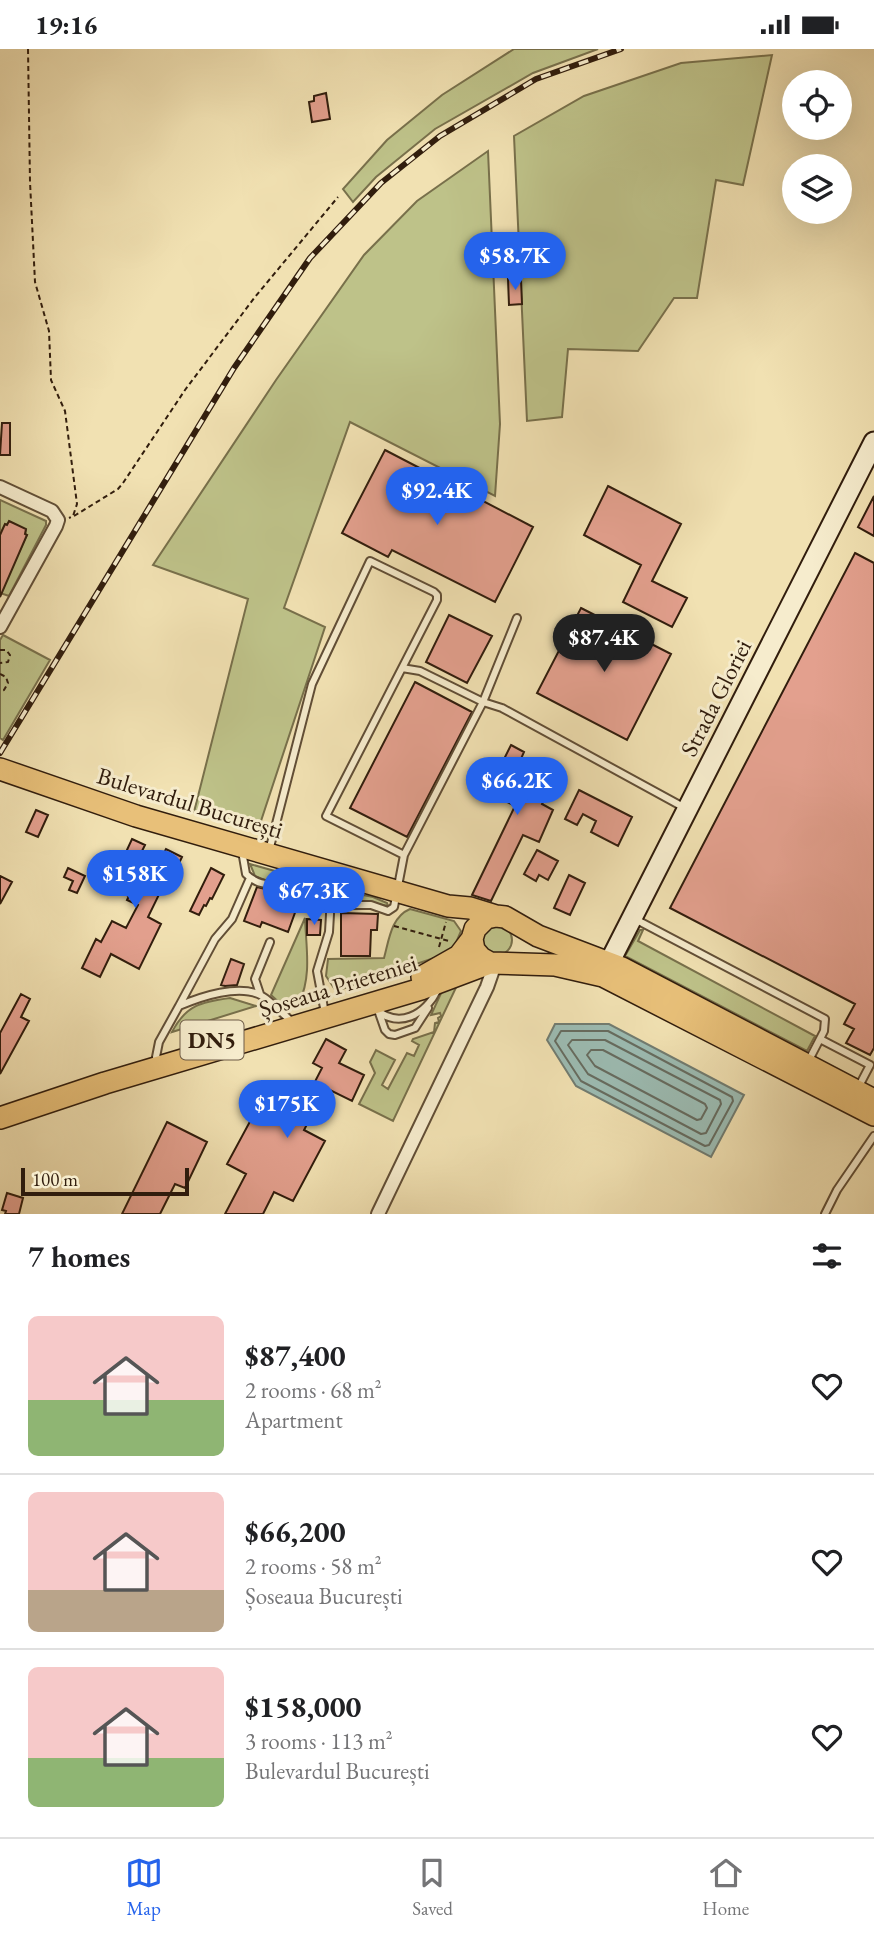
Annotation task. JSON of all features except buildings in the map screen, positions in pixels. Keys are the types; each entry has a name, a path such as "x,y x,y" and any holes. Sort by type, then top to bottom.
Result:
{"main road":[{"name":"Strada Gloriei","path":"606,969 874,442"},
{"name":"Bulevardul București","path":"0,769 136,816 399,891 447,912 470,908 505,919 606,969"},
{"path":"447,912 461,918 467,939 477,954 497,963 606,969 865,1096"},
{"path":"467,939 482,921 505,919 520,932 520,944 515,955 497,963"},
{"name":"Șoseaua Prieteniei","path":"0,1105 324,1007 432,986 459,956 467,939"},
{"name":"Șoseaua Prieteniei","path":"0,1118 58,1098 374,1009 497,963"},
{"path":"606,969 874,1115"}],"street":[{"path":"0,487 52,511 58,520 0,626"},
{"path":"378,1214 497,963"}],"lane":[{"path":"268,855 312,684 370,561 437,595 326,816 404,855"},
{"path":"331,905 371,905 391,910 399,891 404,855 483,702 517,618"},
{"path":"402,668 419,671 483,702 502,708 687,809"},
{"path":"241,846 243,866 250,878 265,884 280,884 297,877 307,866"},
{"path":"324,1007 317,971 329,932 333,873"},
{"path":"156,1057 159,1042 215,939 232,919 250,878"},
{"path":"632,917 825,1019 826,1025 806,1065"},
{"path":"270,942 255,979 260,994 288,1018"},
{"path":"374,1009 389,1034 396,1035 415,1028 422,1021 432,986"},
{"path":"179,1006 224,992 260,994"},
{"path":"820,1039 870,1065 865,1096"},
{"path":"825,1214 837,1190 874,1136"}],"path":[{"path":"28,49 35,282 49,331 51,380 65,411 77,504 73,516"},
{"path":"56,526 118,489 185,390 255,297 338,197"},
{"path":"0,650 6,650 10,659 0,663"},
{"path":"0,674 6,677 8,683 0,691"},
{"path":"438,954 447,912"},
{"path":"394,926 442,939 467,939"}],"green space":[{"path":"514,49 598,49 533,73 435,129 376,177 353,202 343,189 387,140 442,95"},
{"path":"772,55 743,185 716,180 697,298 674,298 638,351 568,349 562,417 527,421 514,136 584,96 681,63"},
{"path":"488,151 500,424 495,496 350,422 284,608 325,627 258,830 194,812 248,599 153,565 276,380 364,255 417,201"},
{"path":"0,500 46,521 9,596 0,593 27,535 26,530 9,522 5,524 0,535"},
{"path":"3,635 50,660 3,740 0,738 0,640"},
{"path":"250,864 289,875 267,881 255,876"},
{"path":"308,880 315,884 317,889 308,911 297,907 300,898 286,892"},
{"path":"339,890 373,897 388,906 363,901 342,901 339,899"},
{"path":"410,909 454,921 461,931 452,952 336,991 326,976 328,959 384,958 395,923"},
{"path":"305,918 306,982 299,1003 283,1006 271,995"},
{"path":"497,925 508,929 512,940 508,951 497,955 486,951 482,940 486,929"},
{"path":"640,930 643,930 638,941 815,1036 807,1051 625,956"},
{"path":"460,979 393,1121 359,1104 375,1073 370,1062 376,1050 395,1060 382,1085 388,1089 407,1053 414,1056 419,1045 412,1041 413,1039 434,1032 435,1023 439,1022 438,1018 441,1016 440,1013 431,1015 443,989"},
{"path":"230,998 256,1006 172,1032 183,1016 195,1006"}],"water":[{"path":"555,1024 609,1024 744,1095 711,1157 576,1086 547,1040"}],"railway":[{"path":"0,753 234,368 310,258 381,183 440,136 536,79 621,49"}]}
